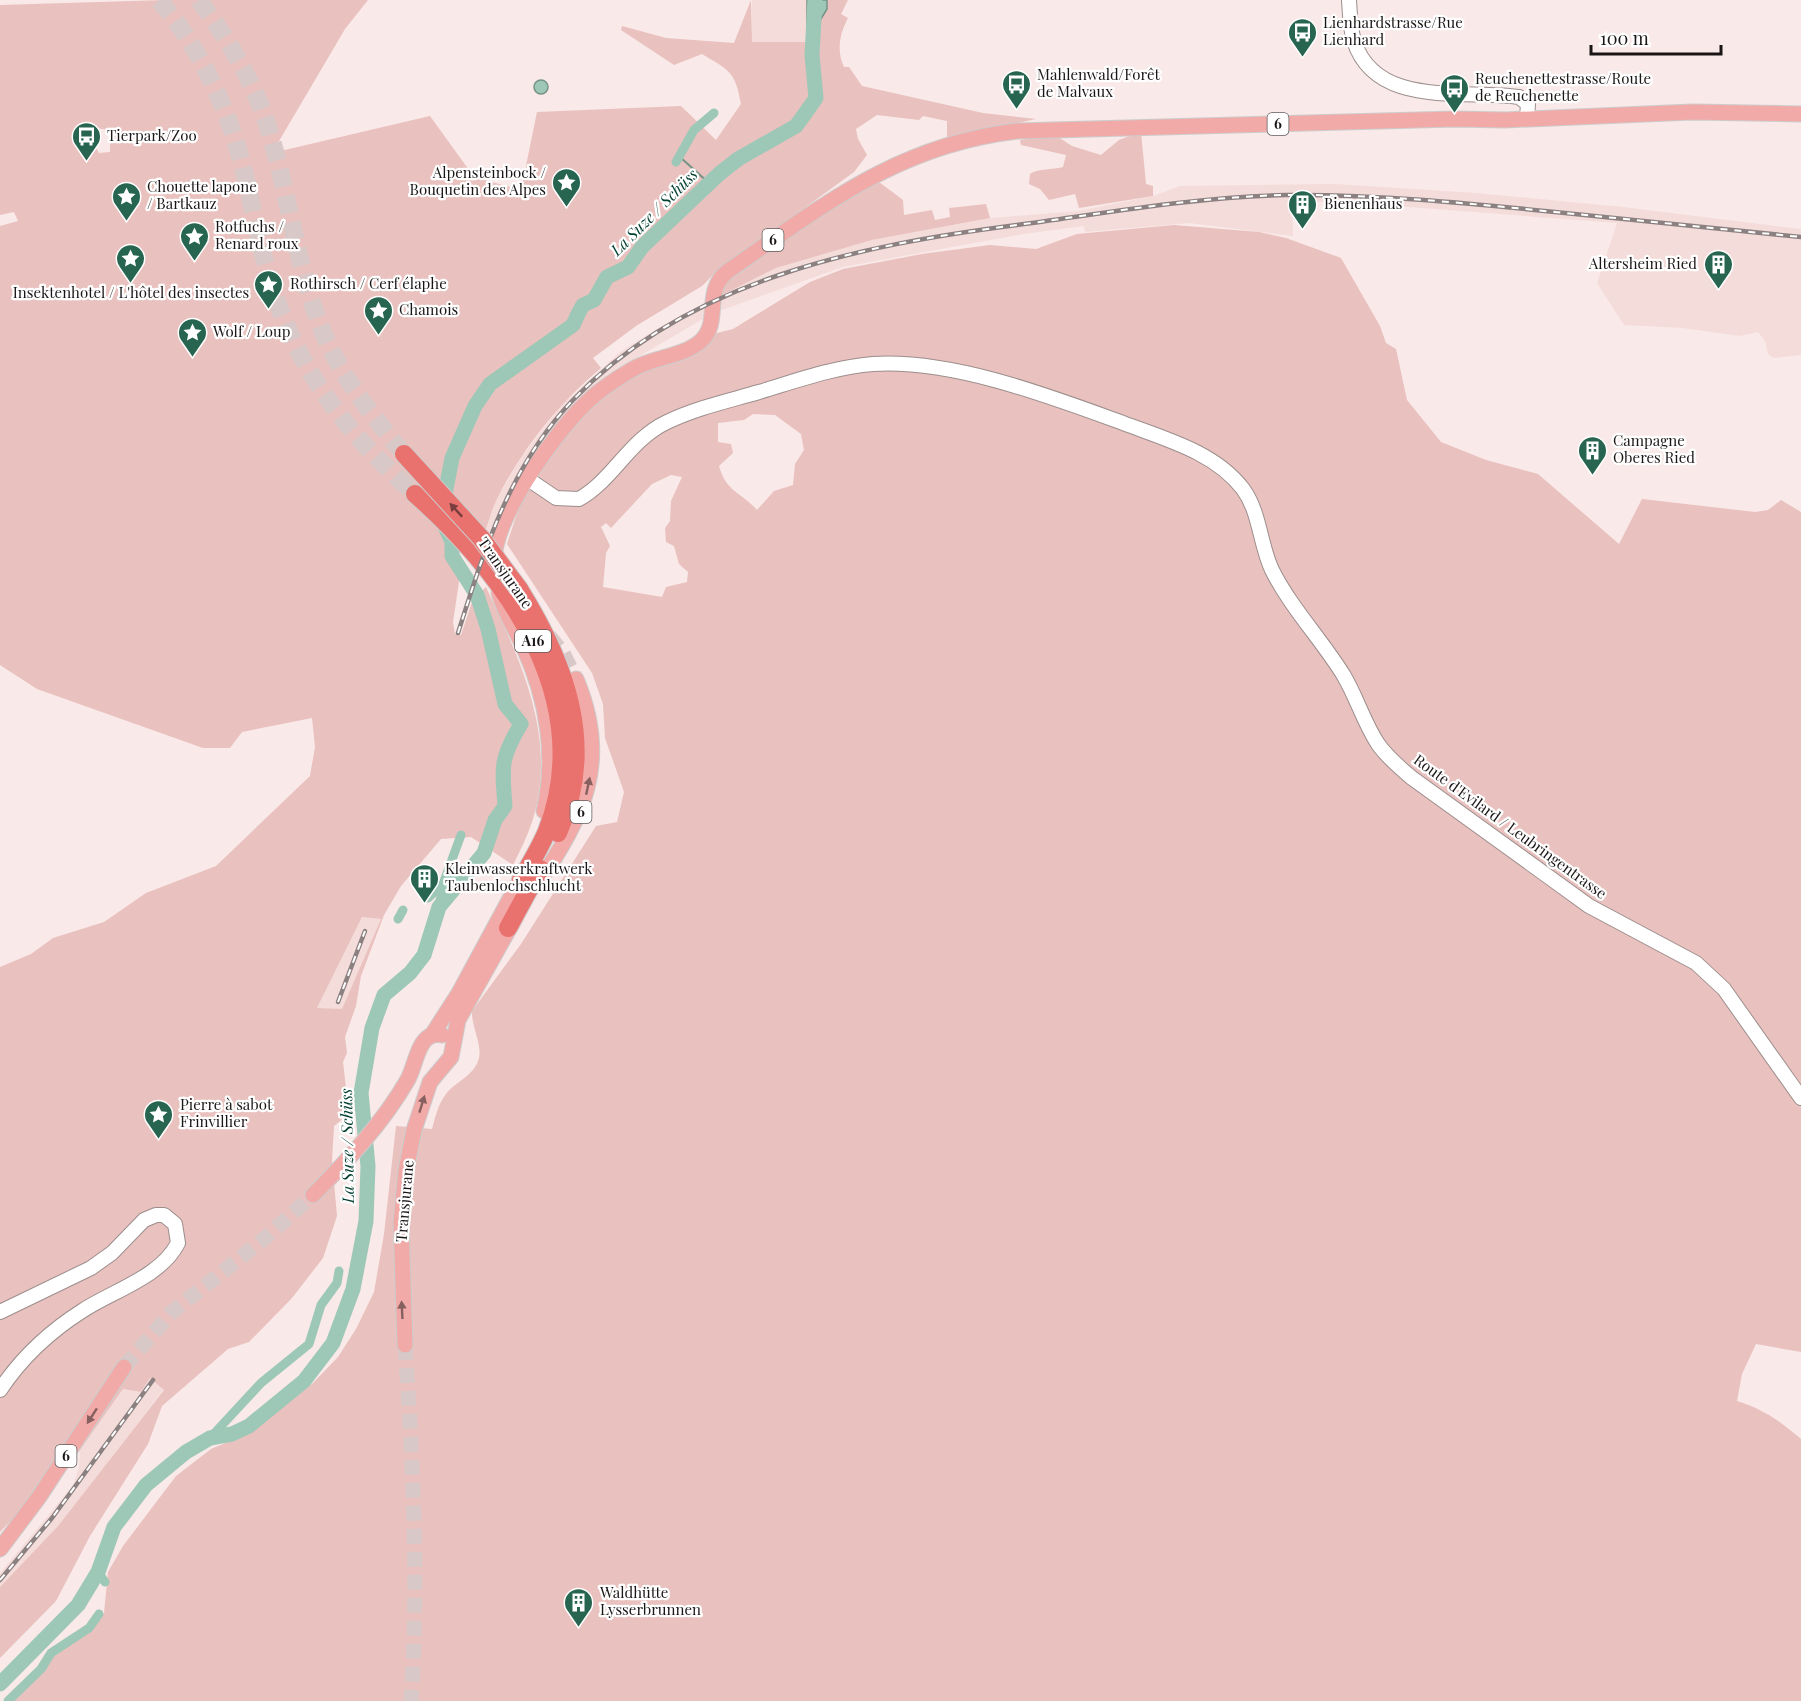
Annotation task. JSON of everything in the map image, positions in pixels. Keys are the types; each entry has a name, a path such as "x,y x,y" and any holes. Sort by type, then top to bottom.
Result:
{"highway":[{"name":"Transjurane","path":"403,454 481,538 519,589 548,640 569,693 575,742 571,789 563,821 508,928"},
{"name":"Transjurane","path":"416,495 464,541 504,591 537,648 554,692 560,739 557,792 548,830 521,880"}],"main road":[{"name":"6","path":"521,880 536,844 546,803 549,740 540,689 498,589 494,570 508,515 528,480 573,417 606,386 641,364 690,348 702,340 710,323 714,290 722,276 852,186 888,167 932,149 970,138 1017,131 1692,112 1801,114"},
{"name":"6","path":"508,928 573,829 588,791 592,734 586,704 576,679"},
{"name":"Transjurane","path":"432,1035 459,993 521,880"},
{"name":"Transjurane","path":"452,1046 458,1020 508,928"},
{"name":"6","path":"314,1195 378,1124 413,1070 422,1041 432,1035"},
{"path":"432,1035 444,1036 452,1046"},
{"name":"6","path":"445,1065 451,1057 452,1046"},
{"path":"419,1052 422,1060 428,1066 437,1068 445,1065"},
{"name":"Transjurane","path":"405,1345 401,1222 406,1170 414,1130 430,1082 445,1065"},
{"name":"6","path":"0,1549 39,1497 123,1367"}],"street":[{"path":"1349,0 1352,34 1357,48 1369,68 1383,79 1416,90 1519,97 1528,104 1527,118"},
{"name":"Route d'Evilard / Leubringentrasse","path":"528,480 564,501 579,499 599,483 635,444 665,423 696,410 838,369 873,364 914,364 944,368 1023,390 1167,440 1210,459 1226,470 1245,492 1253,507 1270,566 1284,593 1345,677 1378,743 1396,764 1589,906 1696,963 1724,989 1801,1098"},
{"path":"0,1312 91,1268 112,1253 150,1217 164,1215 175,1224 178,1243 168,1257 146,1274 84,1309 54,1330 28,1354 0,1390"}],"shaded area":[{"path":"165,0 368,0 345,29 272,153 430,116 474,177 521,190 537,112 681,106 716,140 741,104 730,73 702,54 674,65 621,30 622,26 666,38 734,43 751,0 752,42 807,42 827,9 827,0 848,0 841,14 848,18 841,36 840,55 844,67 849,67 862,86 983,113 1036,119 947,138 947,121 923,116 919,120 877,115 856,129 858,139 867,155 854,172 714,274 702,286 636,326 593,358 601,368 555,412 529,446 496,501 485,531 470,513 459,543 459,582 453,622 455,634 461,635 473,599 486,587 523,672 538,730 541,761 539,791 528,833 513,865 471,837 441,839 401,886 384,915 361,976 356,1006 345,1037 347,1053 343,1062 349,1114 334,1126 332,1161 337,1216 323,1258 292,1298 249,1342 228,1349 162,1406 148,1444 90,1536 56,1601 0,1658 0,1587 58,1526 164,1390 150,1378 141,1392 123,1389 80,1450 0,1532 0,967 31,954 53,938 104,922 146,893 216,866 310,776 315,747 312,718 242,732 230,748 203,748 37,689 0,665 0,226 18,221 14,212 0,215 0,5","holes":["88,127 110,130 110,152 99,153 87,132","362,917 381,919 342,1009 317,1008"]},
{"path":"752,0 807,0 807,42 752,42"},
{"path":"807,0 827,0 827,9 807,42"},
{"path":"541,80 546,82 548,87 546,92 541,94 536,92 534,87 536,82"},
{"path":"1141,132 1146,184 1153,186 1153,196 1079,208 1075,194 1049,200 1040,189 1029,184 1030,174 1034,172 1063,167 1066,155 1021,145 1020,140 1055,135 1072,146 1101,155 1119,140"},
{"path":"879,182 903,200 904,215 932,210 935,220 950,217 949,208 986,204 990,218 872,240 776,268 720,296 726,281 848,197"},
{"path":"1335,184 1476,193 1623,207 1801,229 1801,355 1774,358 1768,354 1765,341 1758,332 1740,336 1683,328 1624,325 1597,283 1617,223 1342,202 1292,202 1293,236 1189,223 1085,232 1084,226 1024,234 843,267 719,311 720,296 776,268 872,240 990,218 1078,211 1153,196 1180,186"},
{"path":"1174,225 1259,232 1286,238 1341,258 1380,326 1386,343 1396,349 1407,400 1441,442 1486,460 1538,474 1619,544 1642,499 1755,512 1768,510 1781,500 1801,512 1801,1352 1756,1344 1742,1374 1737,1401 1771,1416 1801,1439 1801,1701 7,1701 53,1652 87,1632 104,1613 108,1572 123,1546 176,1476 211,1449 237,1438 267,1418 312,1384 338,1357 356,1329 374,1292 384,1234 396,1126 432,1129 443,1098 472,1071 478,1061 479,1050 472,1011 521,944 596,826 617,822 624,792 605,738 603,704 592,673 507,544 528,479 583,405 705,336 733,329 810,282 843,269 922,254 990,245 1036,249 1077,234","holes":["753,414 775,415 801,434 804,450 795,464 793,485 774,491 757,510 730,487 719,466 733,453 731,444 718,442 718,423 744,420","671,475 682,477 671,501 670,521 665,528 666,542 674,546 679,564 688,572 687,582 666,587 662,597 603,587 606,553 610,546 601,527 606,523 611,528 652,484"]},
{"path":"705,303 703,319 614,371 589,390 492,538 485,531 495,502 522,456 561,406 620,352 663,325"},
{"path":"362,917 381,919 342,1009 317,1008"},
{"path":"150,1378 164,1389 58,1526 0,1587 0,1573 73,1486 79,1467 80,1450 123,1389 141,1392"}],"waterway":[{"name":"La Suze / Schüss","path":"0,1684 78,1605 98,1572 114,1527 146,1485 186,1452 210,1438 232,1434 249,1426 304,1381 333,1343 353,1289 366,1221 368,1166 361,1093 372,1028 384,995 410,973 424,955 439,907 484,853 495,820 505,806 504,763 509,746 521,724 505,704 488,629 477,595 452,556 452,542 443,522 452,458 475,406 490,384 573,325 583,305 594,300 607,277 628,267 642,247 719,174 738,159 796,126 816,98 812,55 815,0"},
{"path":"676,162 694,130 714,113"},
{"path":"680,157 710,184"},
{"path":"439,907 443,884 461,835"},
{"path":"447,875 473,866"},
{"path":"428,898 443,884"},
{"path":"398,919 403,910"},
{"path":"210,1438 261,1383 309,1344 321,1305 337,1283 339,1271"},
{"path":"98,1572 105,1582"},
{"path":"8,1701 41,1669 51,1653 89,1628 99,1614"}],"tunnel":[{"path":"159,0 197,54 226,114 240,156 271,283 288,330 317,382 351,430 415,494"},
{"path":"199,0 238,59 261,107 274,147 308,291 323,333 353,388 403,453"},
{"path":"549,636 563,653 576,679"},
{"path":"124,1367 172,1312 265,1238 313,1195"},
{"path":"405,1345 414,1523 415,1612 411,1701"}],"railway":[{"path":"458,633 478,570 516,480 551,425 573,400 619,359 669,325 723,297 779,275 838,258 958,233 1184,202 1251,196 1353,196 1454,202 1801,237"},
{"path":"338,1002 365,931"},
{"path":"0,1580 52,1518 153,1380"}],"place":[{"name":"Lienhardstrasse/Rue Lienhard","path":"1302,58"},
{"name":"Mahlenwald/Forêt de Malvaux","path":"1016,110"},
{"name":"Reuchenettestrasse/Route de Reuchenette","path":"1454,114"},
{"name":"Tierpark/Zoo","path":"86,162"},
{"name":"Alpensteinbock / Bouquetin des Alpes","path":"567,208"},
{"name":"Chouette lapone / Bartkauz","path":"126,222"},
{"name":"Bienenhaus","path":"1303,230"},
{"name":"Rotfuchs / Renard roux","path":"194,262"},
{"name":"Insektenhotel / L'hôtel des insectes","path":"131,284"},
{"name":"Altersheim Ried","path":"1718,290"},
{"name":"Rothirsch / Cerf élaphe","path":"269,310"},
{"name":"Chamois","path":"378,336"},
{"name":"Wolf / Loup","path":"192,358"},
{"name":"Campagne Oberes Ried","path":"1592,476"},
{"name":"Kleinwasserkraftwerk Taubenlochschlucht","path":"424,904"},
{"name":"Pierre à sabot Frinvillier","path":"159,1140"},
{"name":"Waldhütte Lysserbrunnen","path":"579,1628"}]}
